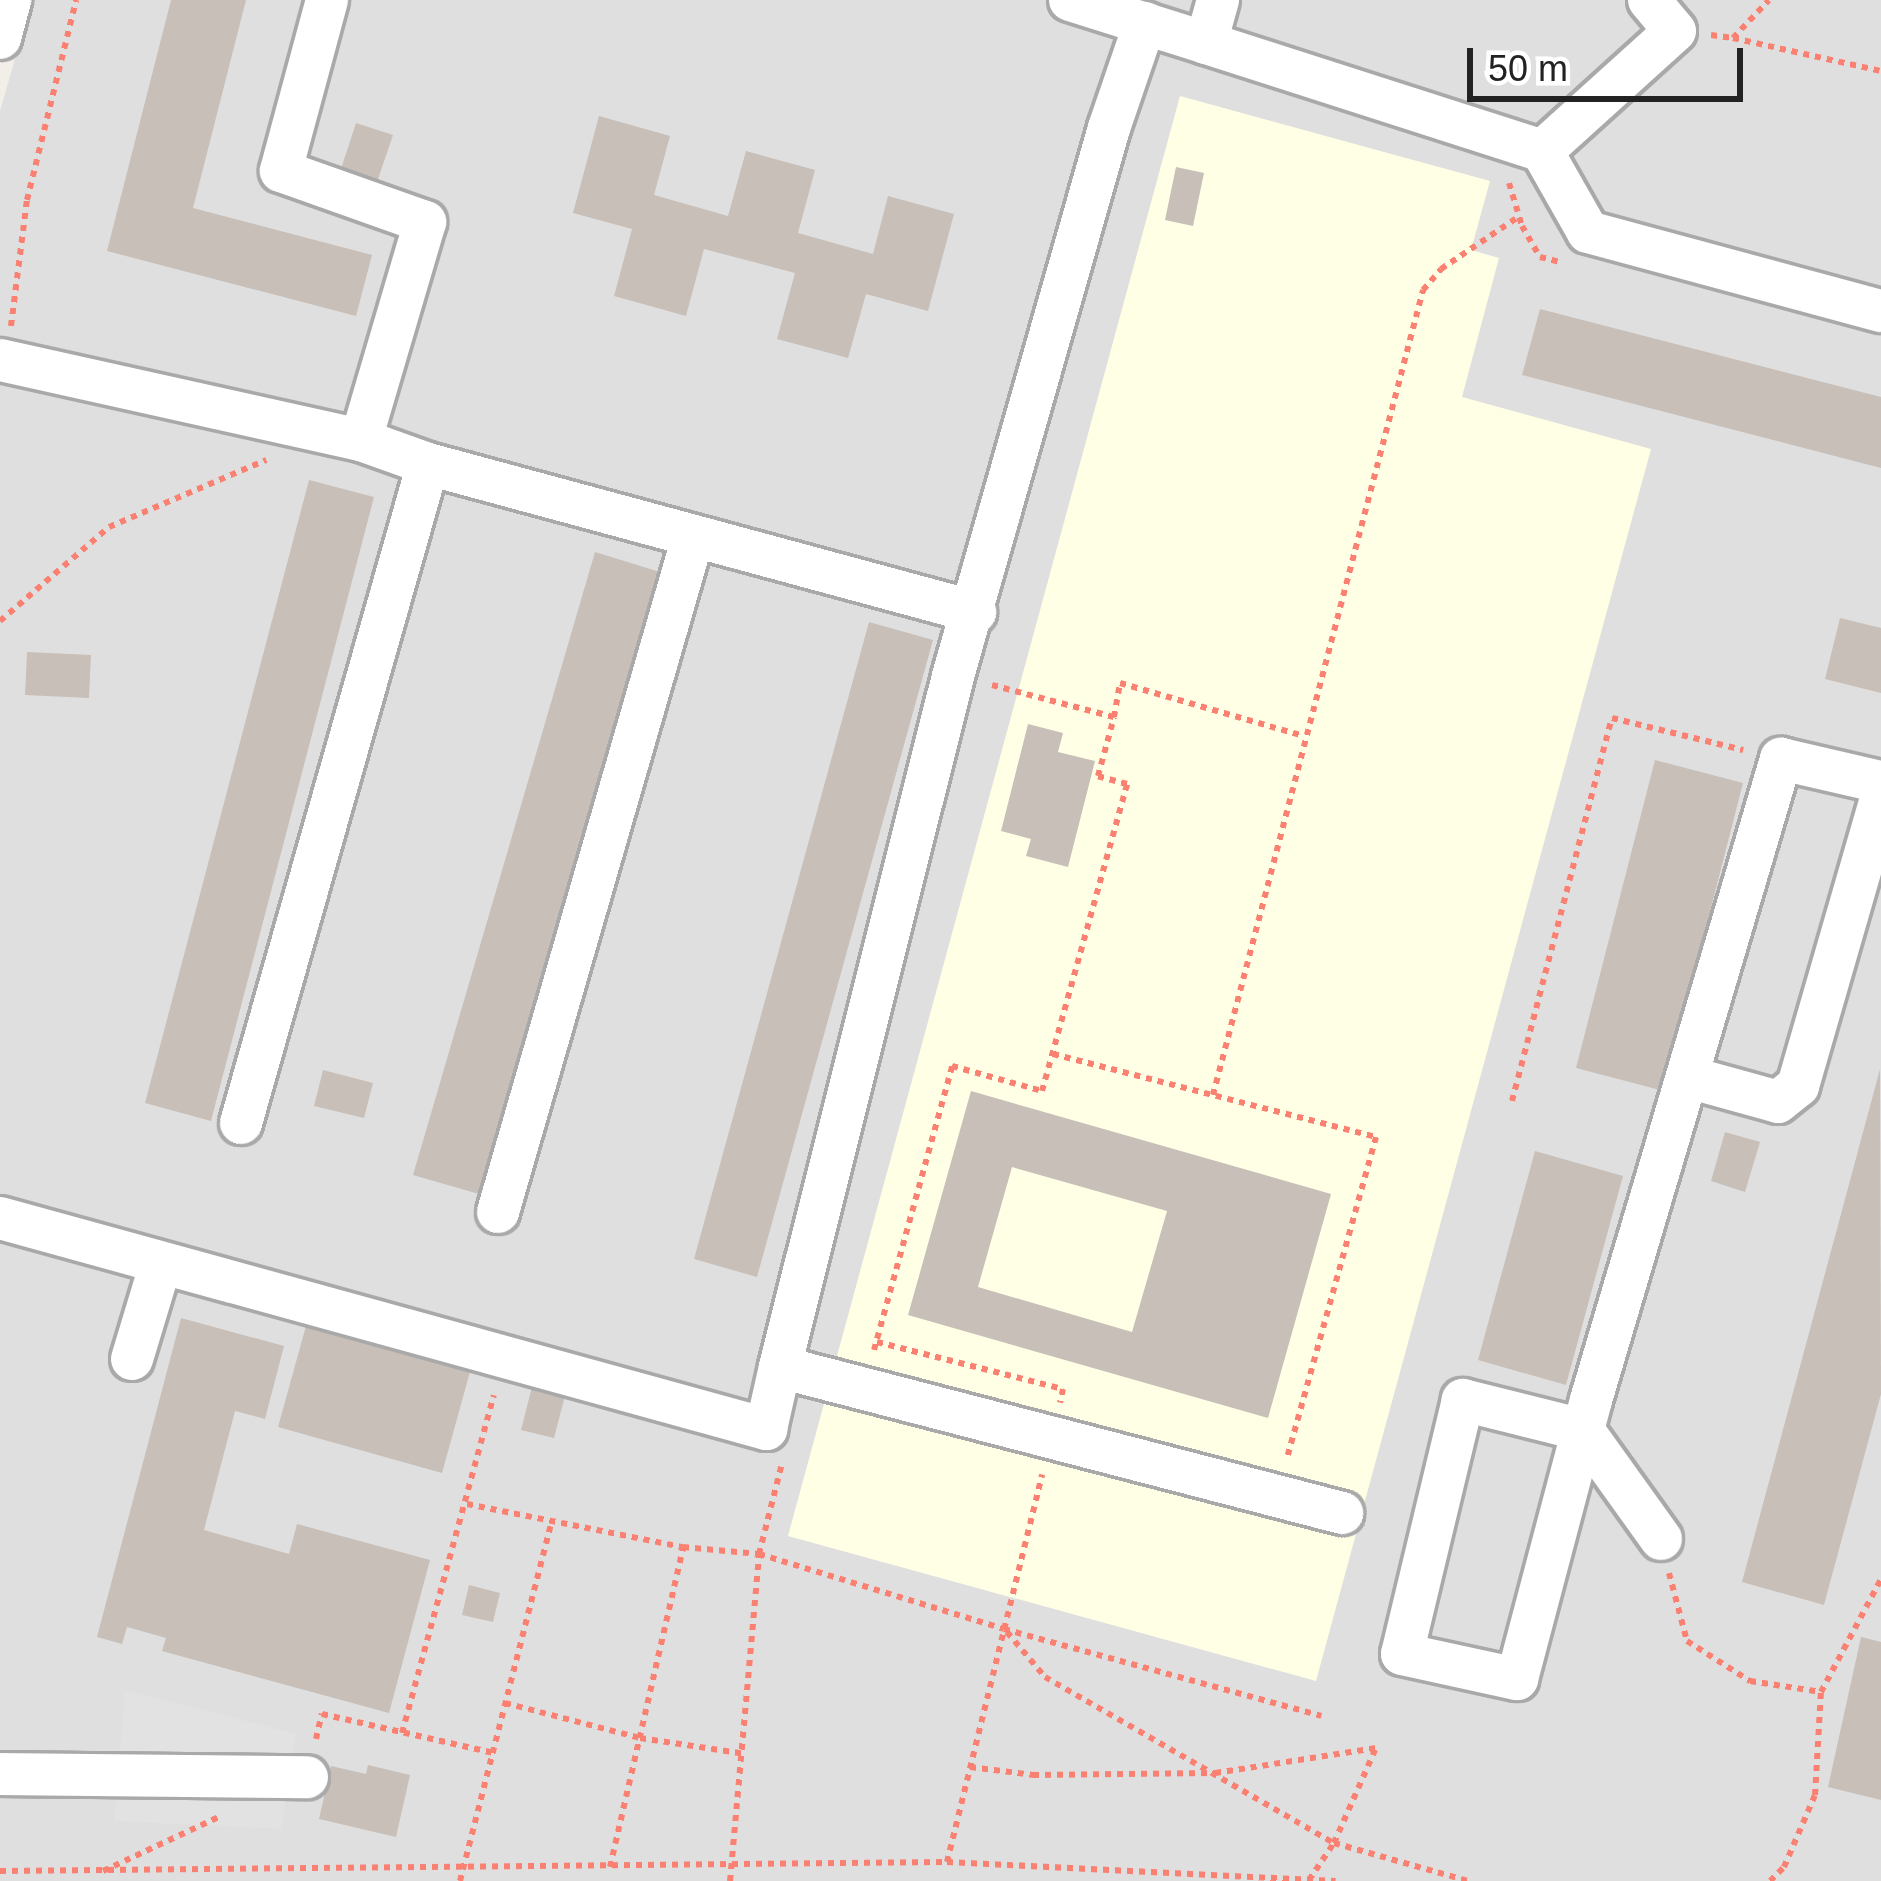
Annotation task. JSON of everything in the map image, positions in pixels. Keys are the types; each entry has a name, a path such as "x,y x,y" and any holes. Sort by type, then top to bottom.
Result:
{"street":[{"path":"0,38 10,0"},
{"path":"327,0 281,171 425,222 345,436"},
{"path":"1070,0 1206,43 1523,159 1588,232 1881,311"},
{"path":"1206,43 1218,0"},
{"path":"1523,159 1662,15"},
{"path":"0,1218 766,1429 953,676 975,612 1109,128 1145,23"},
{"path":"3,360 345,436 428,464 975,612"},
{"path":"241,1123 428,464"},
{"path":"498,1212 693,537"},
{"path":"1661,1539 1583,1430 1463,1400 1402,1654 1516,1679 1583,1430 1781,759 1881,782"},
{"path":"1688,1077 1778,1102 1798,1086 1881,798"},
{"path":"132,1359 161,1263"},
{"path":"780,1367 1342,1514"},
{"path":"0,1774 307,1777"}],"path":[{"path":"3,360 27,200 76,0"},
{"path":"1733,38 1768,0"},
{"path":"1662,15 1733,38 1881,71"},
{"path":"1523,159 1518,217 1540,257 1563,263"},
{"path":"1213,1095 1423,290 1441,269 1518,217"},
{"path":"0,621 110,527 345,436"},
{"path":"953,676 1114,716"},
{"path":"871,1360 952,1066 1042,1091 1127,784 1098,776 1120,683 1304,736"},
{"path":"1512,1101 1612,718 1781,759"},
{"path":"1053,1054 1376,1137 1277,1496"},
{"path":"877,1342 1063,1388 947,1862"},
{"path":"402,1733 503,1357"},
{"path":"730,1881 746,1754 759,1554 783,1462"},
{"path":"467,1504 683,1546 759,1554 1004,1629 1321,1716"},
{"path":"460,1881 552,1520"},
{"path":"1661,1539 1687,1641 1750,1681 1821,1692"},
{"path":"610,1867 683,1546"},
{"path":"1770,1881 1784,1867 1815,1795 1821,1692 1881,1579"},
{"path":"1004,1629 1045,1677 1334,1843 1468,1881"},
{"path":"505,1703 640,1738 746,1754"},
{"path":"970,1767 1033,1775 1215,1773 1376,1748 1334,1843 1309,1880"},
{"path":"0,1871 947,1862 1336,1881"}],"shaded area":[{"path":"32,0 1881,0 1881,1881 0,1881 0,111"},
{"path":"1180,96 1490,181 1471,250 1499,258 1462,397 1651,449 1316,1681 788,1536"},
{"path":"125,1690 296,1734 281,1829 114,1821"}],"building":[{"path":"171,0 246,0 193,208 372,255 356,316 107,251"},
{"path":"599,116 670,136 654,195 728,216 746,151 815,170 798,233 873,254 888,196 954,214 928,311 866,294 848,358 777,339 795,273 704,249 686,316 614,296 632,229 573,213"},
{"path":"356,123 393,135 376,185 340,172"},
{"path":"1176,167 1204,173 1193,226 1165,220"},
{"path":"1540,309 1881,397 1881,468 1522,375"},
{"path":"309,480 374,497 211,1121 145,1103"},
{"path":"595,552 660,572 479,1194 413,1175"},
{"path":"1840,618 1881,628 1881,693 1825,679"},
{"path":"869,622 933,640 757,1277 694,1259"},
{"path":"27,652 91,655 89,698 25,695"},
{"path":"1028,724 1063,733 1058,752 1095,761 1068,867 1026,856 1031,839 1001,831"},
{"path":"1655,760 1743,783 1664,1091 1576,1068"},
{"path":"1880,1069 1881,1394 1824,1605 1742,1582"},
{"path":"323,1070 373,1083 364,1118 314,1106"},
{"path":"971,1091 1331,1194 1268,1418 908,1315","holes":["1012,1167 1167,1211 1132,1332 978,1287"]},
{"path":"1725,1132 1760,1142 1745,1192 1711,1181"},
{"path":"1535,1151 1623,1176 1566,1385 1478,1360"},
{"path":"309,1315 473,1361 442,1473 278,1427"},
{"path":"181,1318 284,1346 265,1419 235,1411 204,1530 289,1554 297,1524 430,1560 389,1713 162,1651 166,1638 127,1627 122,1644 97,1637"},
{"path":"534,1379 567,1388 554,1438 521,1430"},
{"path":"469,1585 500,1593 493,1622 462,1615"},
{"path":"1861,1637 1881,1642 1881,1800 1828,1787"},
{"path":"368,1765 410,1775 396,1837 319,1819 331,1766 366,1774"}]}
